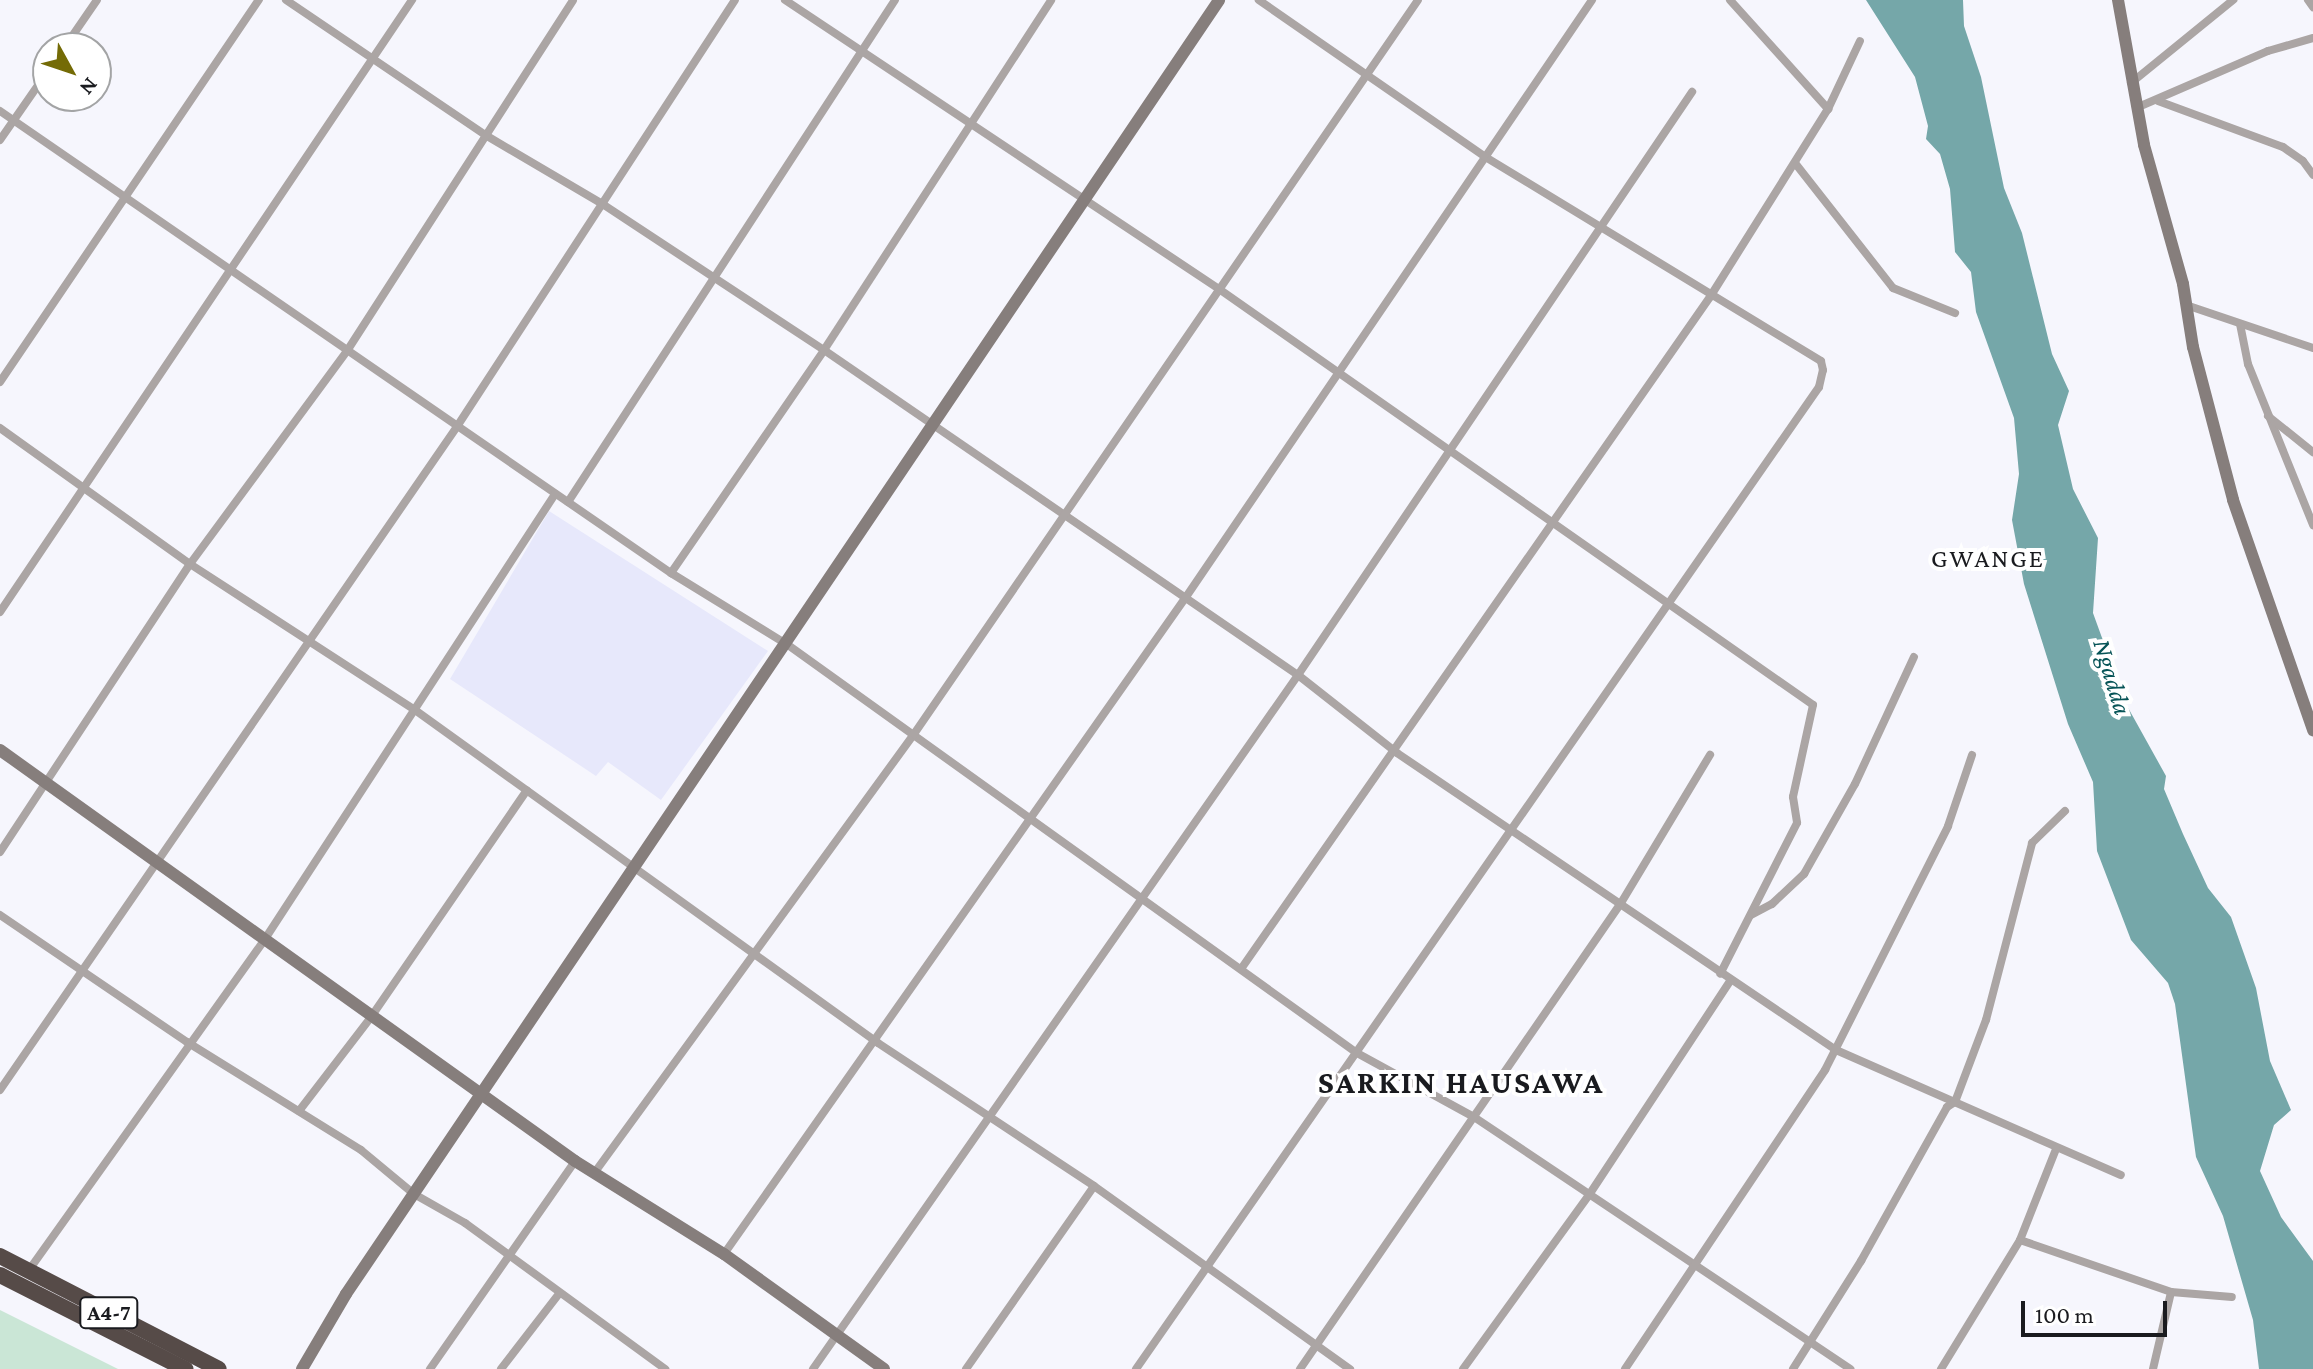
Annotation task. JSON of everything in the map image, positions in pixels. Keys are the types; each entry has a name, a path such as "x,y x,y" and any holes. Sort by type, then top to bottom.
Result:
{"highway":[{"name":"A4-7","path":"0,1256 219,1369"},
{"name":"A4-7","path":"0,1275 185,1369"}],"main road":[{"path":"307,1367 414,1194 935,428 1219,0"},
{"path":"2118,0 2136,108 2243,537 2310,710 2313,730"},
{"path":"0,750 263,942 575,1161 724,1254 884,1369"}],"street":[{"path":"75,32 97,0"},
{"path":"0,382 259,0"},
{"path":"286,0 487,136 604,205 824,350 1298,675 1397,753 1513,826 1730,981 1836,1050 2121,1175"},
{"path":"0,612 233,272 412,0"},
{"path":"0,852 190,564 347,351 573,0"},
{"path":"0,1090 458,425 735,0"},
{"path":"785,0 1219,289 1558,523 1813,705 1793,797 1797,823 1720,974"},
{"path":"568,502 895,0"},
{"path":"671,573 824,350 969,122 1051,0"},
{"path":"1136,1369 1819,387 1823,370 1821,361 1710,297 1484,156 1259,0"},
{"path":"595,1172 914,734 1418,0"},
{"path":"724,1254 878,1043 1340,374 1592,0"},
{"path":"1730,0 1828,109"},
{"path":"2131,83 2233,0"},
{"path":"2308,0 2313,7"},
{"path":"2136,108 2158,101 2241,62 2313,38"},
{"path":"1241,969 1558,523 1710,297 1828,109 1860,41"},
{"path":"813,1369 993,1117 1141,896 1298,675 1448,448 1602,230 1692,92"},
{"path":"0,140 32,95"},
{"path":"2158,101 2283,147 2303,161 2313,175"},
{"path":"0,111 123,200 458,425 671,573 788,645 914,734 1029,821 1141,896 1357,1053 1474,1117 1851,1369"},
{"path":"1795,163 1893,288 1955,313"},
{"path":"2186,305 2313,348"},
{"path":"2240,324 2267,415 2313,525"},
{"path":"2267,415 2313,452"},
{"path":"0,428 190,564 415,710 878,1043 1094,1186 1207,1271 1315,1348 1350,1369"},
{"path":"29,1270 187,1042 263,942 555,494"},
{"path":"1744,922 1804,874 1855,784 1914,657"},
{"path":"1300,1369 1621,903 1710,755"},
{"path":"1625,1369 1836,1050 1948,826 1972,755"},
{"path":"299,1111 371,1017 527,790"},
{"path":"1793,1369 1812,1343 1947,1107 1955,1102 1986,1020 2032,843 2065,811"},
{"path":"0,915 187,1042 361,1150 414,1194 509,1257 665,1369"},
{"path":"1463,1369 1589,1195 1730,981"},
{"path":"1941,1369 2020,1240 2056,1149"},
{"path":"430,1369 575,1161"},
{"path":"966,1369 1094,1186"},
{"path":"2020,1240 2171,1292 2232,1297"},
{"path":"2153,1369 2171,1292"},
{"path":"501,1369 558,1295"}],"shaded area":[{"path":"549,511 768,651 661,800 608,762 596,776 450,679"}],"green space":[{"path":"0,1310 118,1369 0,1369"}],"water":[{"name":"Ngadda","path":"1866,0 1963,0 1964,26 1981,77 2004,188 2022,233 2052,354 2069,391 2058,425 2073,489 2098,538 2093,613 2126,704 2166,776 2164,789 2183,834 2208,888 2231,917 2256,988 2270,1061 2291,1110 2274,1125 2260,1171 2281,1217 2313,1261 2313,1369 2259,1369 2253,1320 2223,1216 2196,1157 2175,1004 2168,983 2131,940 2097,851 2093,782 2068,724 2024,584 2012,520 2019,474 2014,418 1976,312 1971,272 1955,252 1950,189 1940,154 1926,139 1928,126 1915,77"}],"district":[{"name":"GWANGE","path":"1988,559"},
{"name":"SARKIN HAUSAWA","path":"1461,1082"}]}
